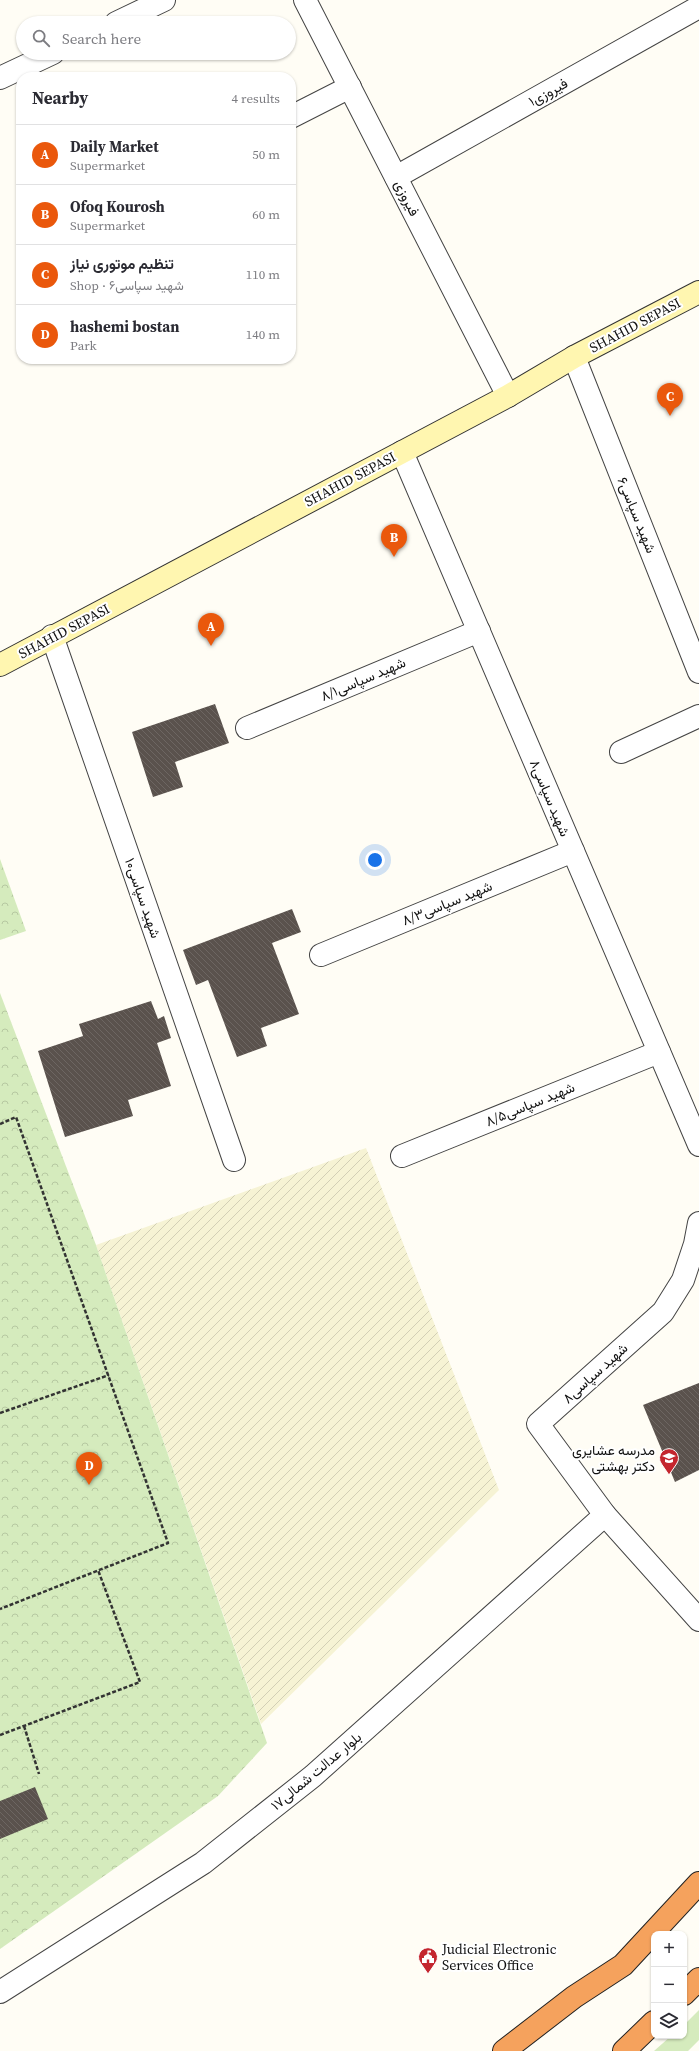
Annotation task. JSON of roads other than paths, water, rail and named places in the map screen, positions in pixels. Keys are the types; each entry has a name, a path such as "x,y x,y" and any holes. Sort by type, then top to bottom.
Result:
{"highway":[{"path":"504,2051 574,1997 622,1965 699,1883"},
{"path":"687,1991 699,1979"},
{"path":"624,2051 651,2025"}],"street":[{"path":"131,16 164,0"},
{"name":"فیروزی","path":"305,0 508,396"},
{"name":"فیروزی۱","path":"396,177 699,7"},
{"path":"0,78 38,60"},
{"path":"296,114 350,87"},
{"name":"SHAHID SEPASI","path":"0,665 52,636 508,396 574,357 699,292"},
{"name":"شهید سپاسی۶","path":"574,357 699,672"},
{"name":"شهید سپاسی۸","path":"402,452 699,1145"},
{"name":"شهید سپاسی۸/۱","path":"247,728 479,631"},
{"name":"شهید سپاسی۱۰","path":"52,636 234,1160"},
{"path":"621,752 699,716"},
{"name":"شهید سپاسی۸/۳","path":"321,955 573,851"},
{"name":"شهید سپاسی۸/۵","path":"402,1156 659,1052"},
{"name":"شهید سپاسی۸","path":"605,1514 538,1424 663,1312 684,1280 695,1244 699,1223"},
{"path":"605,1514 699,1620"},
{"name":"بلوار عدالت شمالی۱۷","path":"0,1992 203,1863 313,1776 605,1514"}],"place":[{"name":"تنظیم موتوری نیاز","path":"670,416"},
{"name":"Ofoq Kourosh","path":"394,557"},
{"name":"Daily Market","path":"211,646"},
{"name":"مدرسه عشایری دکتر بهشتی","path":"669,1475"},
{"name":"hashemi bostan","path":"89,1485"},
{"name":"Judicial Electronic Services Office","path":"428,1974"}]}
